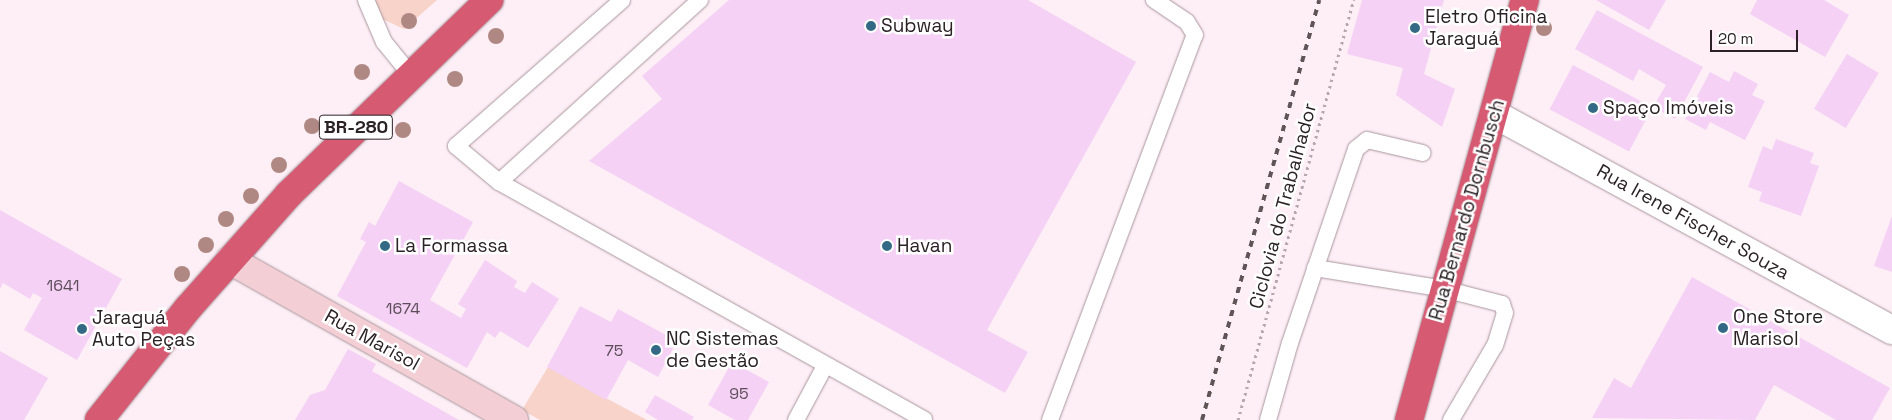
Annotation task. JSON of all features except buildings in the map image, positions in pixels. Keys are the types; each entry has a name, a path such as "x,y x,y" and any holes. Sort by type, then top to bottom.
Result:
{"highway":[{"name":"BR-280","path":"100,420 230,260 289,194 410,74 490,0"},
{"name":"Rua Bernardo Dornbusch","path":"1409,420 1525,0"}],"street":[{"name":"Rua Irene Fischer Souza","path":"1494,114 1892,330"},
{"name":"Rua Marisol","path":"230,260 514,420"}],"lane":[{"path":"366,0 384,42 410,74"},
{"path":"622,0 456,146 499,182 924,420"},
{"path":"499,182 700,0"},
{"path":"1050,420 1195,35 1188,22 1154,0"},
{"path":"1268,420 1315,268 1360,143 1368,140 1423,153"},
{"path":"1315,268 1444,289 1498,301 1505,313 1495,345 1451,420"},
{"path":"796,420 825,366"}],"path":[{"name":"Ciclovia do Trabalhador","path":"1238,420 1354,0"}],"shaded area":[{"path":"372,0 437,0 404,29 380,18"},
{"path":"548,367 647,420 540,420 522,410"}],"railway":[{"path":"1202,420 1319,0"}],"place":[{"name":"Subway","path":"871,26"},
{"name":"Eletro Oficina Jaraguá","path":"1415,28"},
{"name":"Spaço Imóveis","path":"1593,108"},
{"name":"La Formassa","path":"385,246"},
{"name":"Havan","path":"887,246"},
{"name":"One Store Marisol","path":"1723,328"},
{"name":"Jaraguá Auto Peças","path":"82,329"},
{"name":"NC Sistemas de Gestão","path":"656,350"}]}
